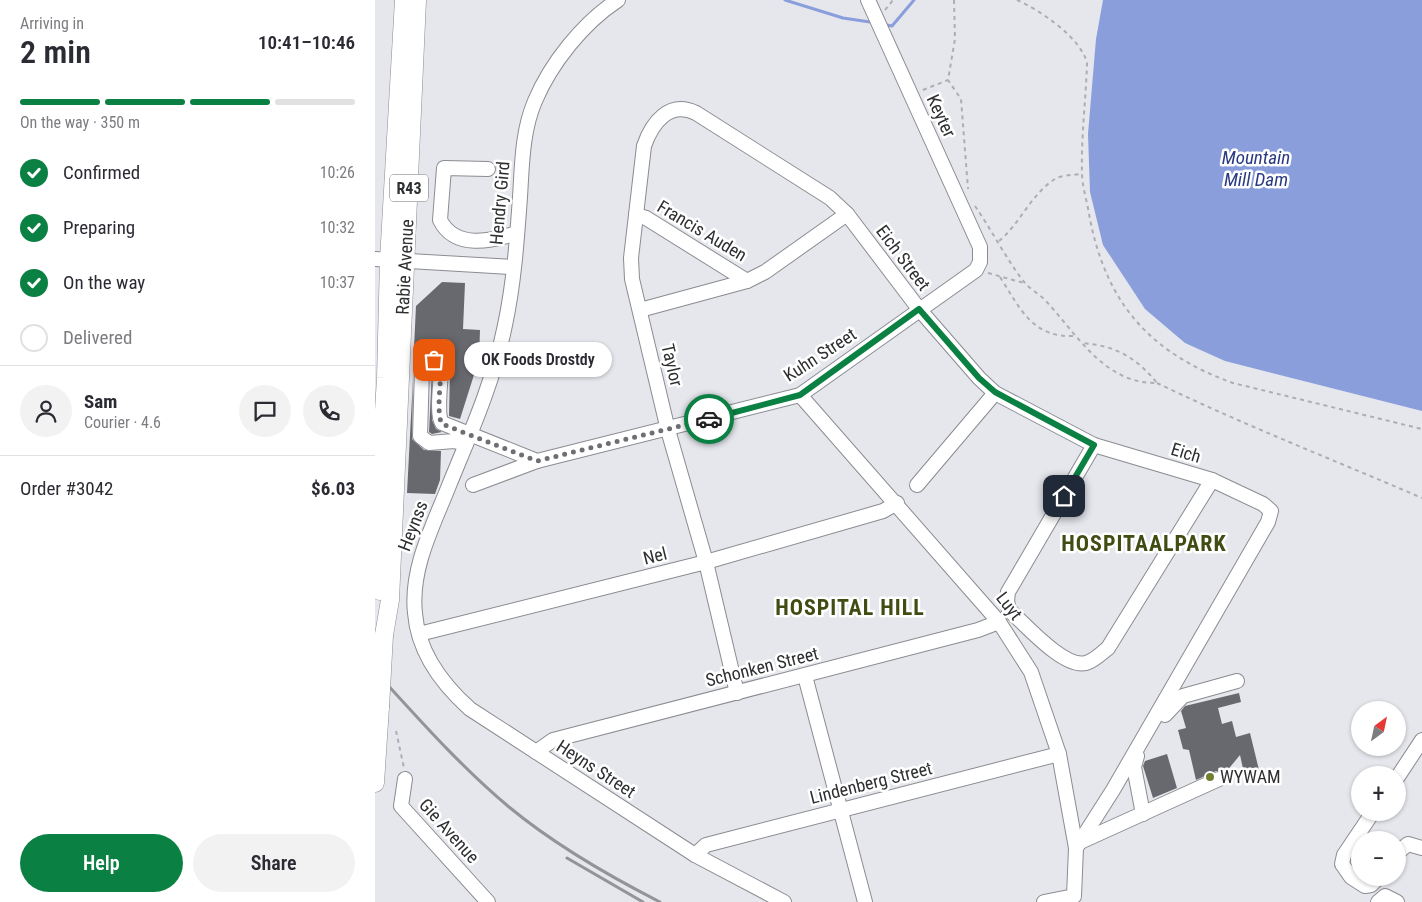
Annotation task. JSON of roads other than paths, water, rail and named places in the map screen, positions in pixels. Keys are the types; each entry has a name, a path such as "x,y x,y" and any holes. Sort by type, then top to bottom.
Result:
{"main road":[{"name":"Rabie Avenue","path":"375,783 384,629 390,600 389,260 404,0"},
{"name":"Rabie Avenue","path":"389,260 417,0"}],"street":[{"name":"Hendry Gird","path":"468,439 493,371 505,325 517,232 523,157 534,102 548,76 575,39 605,8 618,0"},
{"name":"Keyter","path":"868,0 980,247 981,262 976,270"},
{"name":"Eich Street","path":"673,109 682,107 696,113 830,198 847,214 919,309 979,378 995,392 1094,445"},
{"name":"Taylor","path":"673,109 656,123 648,135 644,146 631,258 632,279 668,430 706,562 737,693"},
{"path":"488,169 444,168 438,212 439,220 446,230 461,239 493,240 517,232"},
{"path":"640,310 747,281 765,272 847,214"},
{"name":"Francis Auden","path":"637,215 646,218 747,281"},
{"path":"389,260 513,267"},
{"name":"Kuhn Street","path":"473,485 537,461 668,430 800,395 976,270"},
{"path":"468,439 429,443 420,436 422,369 430,361 439,363 441,369 440,420 468,439 537,461"},
{"path":"917,485 995,392"},
{"name":"Luyt","path":"800,395 897,503 999,622 1031,672 1059,754 1078,845 1074,896 1045,902"},
{"name":"Heynss","path":"419,634 415,605 418,566 468,439"},
{"path":"1094,445 1013,582 1007,601 1009,610 1060,655 1076,664 1088,663 1108,648 1212,480"},
{"name":"Eich","path":"1078,845 1113,790 1269,522 1271,511 1263,504 1212,480 1094,445"},
{"name":"Nel","path":"419,634 706,562 883,510 897,503"},
{"name":"Schonken Street","path":"536,752 553,740 805,676 978,630 999,622"},
{"name":"Heyns Street","path":"419,634 429,660 452,692 470,709 695,855 784,902"},
{"path":"805,676 865,902"},
{"path":"1143,814 1134,764 1168,711 1183,696 1237,681"},
{"path":"1405,766 1422,740"},
{"name":"Lindenberg Street","path":"695,855 706,845 1059,754"},
{"name":"Gie Avenue","path":"405,779 401,806 488,902"},
{"path":"1078,845 1219,779"},
{"path":"1406,846 1408,844 1422,848"},
{"path":"1351,845 1341,860 1343,869 1351,875"},
{"path":"1378,902 1385,896 1397,902"}],"water":[{"name":"Mountain Mill Dam","path":"1103,0 1422,0 1422,411 1225,361 1185,343 1145,309 1103,245 1090,192 1088,134 1096,39"}],"waterway":[{"path":"785,0 843,18 870,22"},
{"path":"887,25 892,26 914,0"}],"railway":[{"path":"375,671 456,758 509,807 582,859 660,902"},
{"path":"567,858 643,902"}],"place":[{"name":"OK Foods Drostdy","path":"434,360"},
{"name":"WYWAM","path":"1210,777"}],"district":[{"name":"HOSPITAALPARK","path":"1144,543"},
{"name":"HOSPITAL HILL","path":"850,607"}]}
